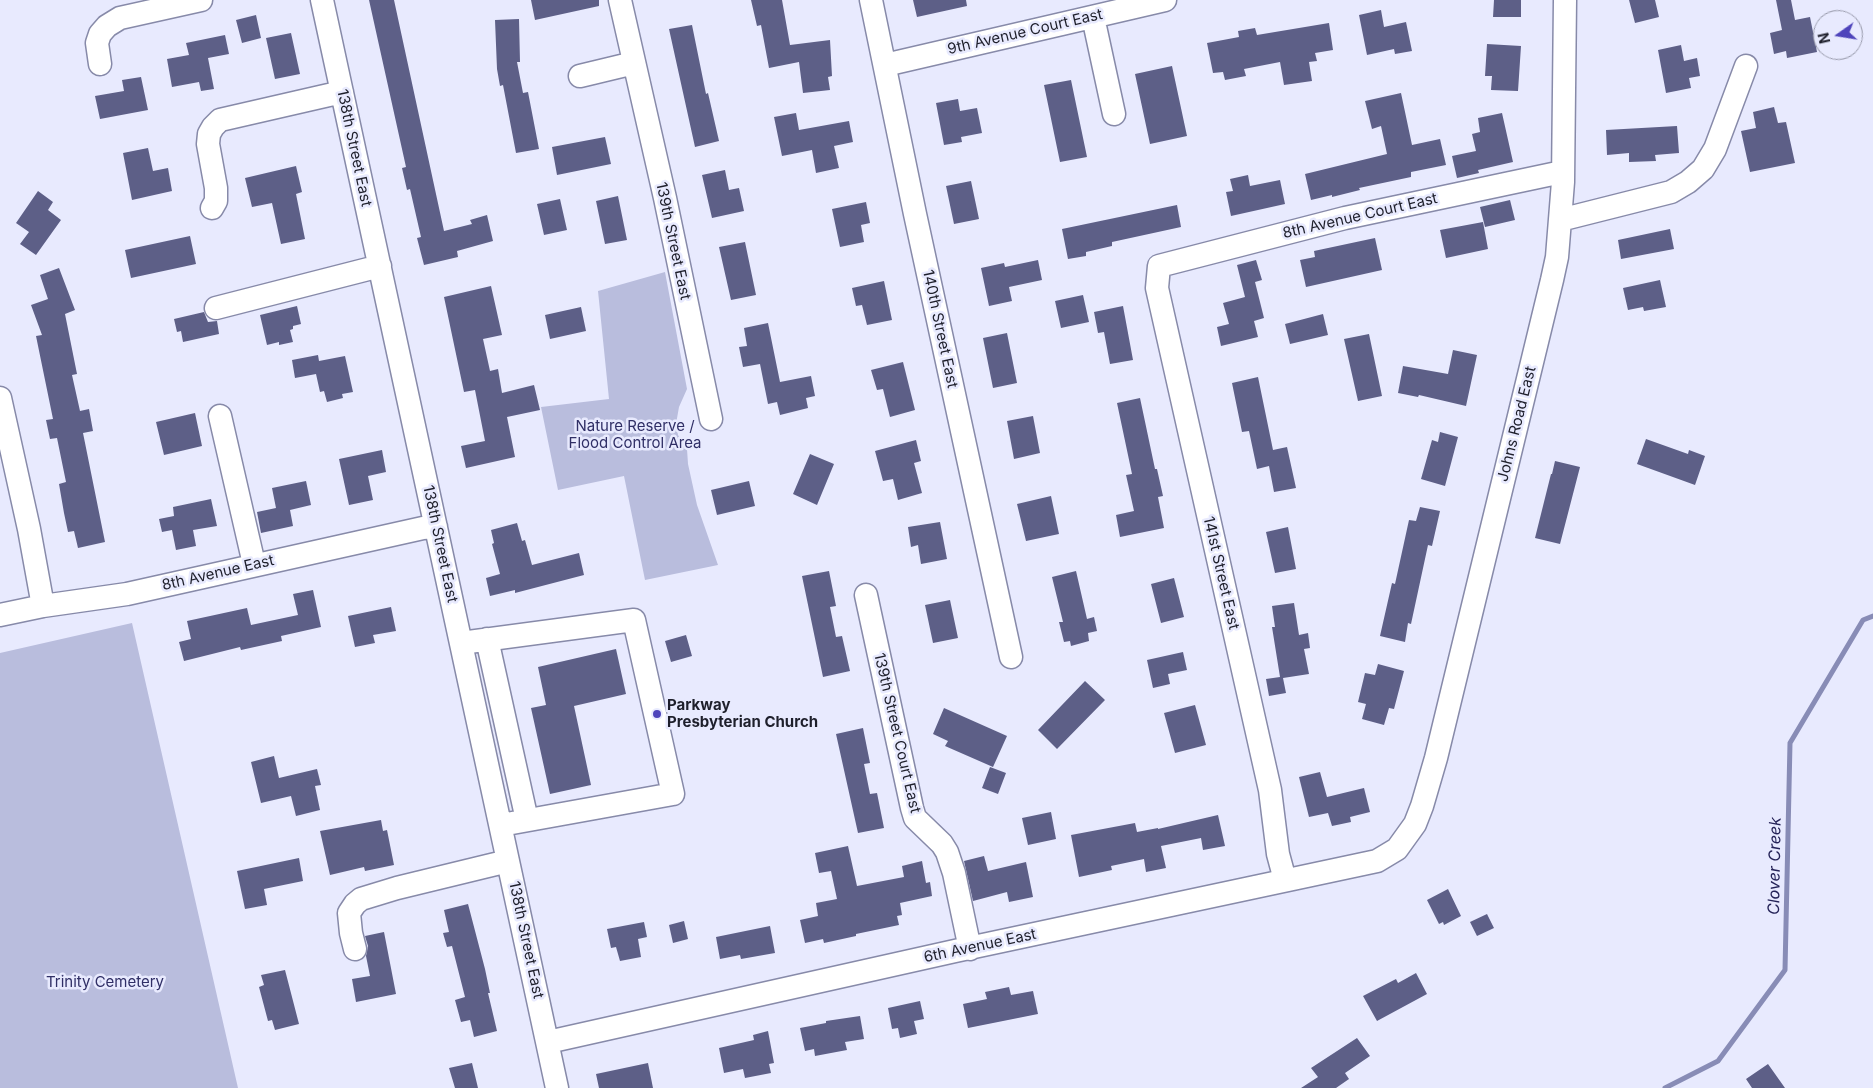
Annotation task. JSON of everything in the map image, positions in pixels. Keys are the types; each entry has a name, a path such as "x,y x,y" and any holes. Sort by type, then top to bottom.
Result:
{"street":[{"path":"100,64 97,43 100,34 106,26 120,18 200,0"},
{"name":"138th Street East","path":"322,0 557,1088"},
{"name":"139th Street East","path":"620,0 667,207 711,419"},
{"name":"140th Street East","path":"871,0 915,214 1011,657"},
{"name":"9th Avenue Court East","path":"885,65 1165,0"},
{"name":"Johns Road East","path":"1406,837 1422,806 1436,758 1557,257 1562,172 1565,0"},
{"path":"1093,17 1114,114"},
{"path":"580,76 634,63"},
{"path":"1560,220 1671,192 1688,182 1703,169 1715,149 1746,66"},
{"path":"212,208 216,201 216,188 208,144 209,134 220,120 342,92"},
{"name":"8th Avenue Court East","path":"1159,266 1345,218 1562,172"},
{"path":"216,308 380,266"},
{"name":"141st Street East","path":"1159,266 1156,282 1157,288 1270,790 1278,854 1285,880"},
{"path":"0,398 29,529 43,606"},
{"path":"220,416 254,564"},
{"name":"8th Avenue East","path":"0,615 43,606 127,594 254,564 423,528 436,527"},
{"name":"139th Street Court East","path":"866,595 912,808 915,818 942,844 947,852 954,873 970,948"},
{"path":"461,643 634,620 673,794 501,825"},
{"path":"488,639 527,820"},
{"name":"6th Avenue East","path":"548,1042 970,948 1377,861 1397,849 1406,837"},
{"path":"355,949 349,913 361,899 397,888 508,861"}],"green space":[{"name":"Nature Reserve / Flood Control Area","path":"665,272 687,389 679,407 676,424 678,435 687,449 688,464 697,505 718,565 645,580 624,476 558,490 541,407 609,399 598,291"},
{"name":"Trinity Cemetery","path":"132,623 238,1088 0,1088 0,653"}],"building":[{"path":"369,0 394,0 444,231 472,224 470,220 487,215 493,241 457,251 458,257 424,265 417,238 421,237 410,189 407,190 402,168 406,167"},
{"path":"531,0 599,0 599,6 535,20"},
{"path":"751,0 782,0 790,45 830,40 832,76 828,77 830,90 803,93 799,62 769,68 761,25 757,26"},
{"path":"913,0 966,0 967,6 917,17"},
{"path":"1494,0 1521,0 1521,17 1493,17"},
{"path":"1629,0 1655,0 1659,17 1635,23"},
{"path":"1776,0 1791,0 1795,20 1810,17 1813,32 1813,53 1787,58 1786,51 1774,54 1770,33 1782,30"},
{"path":"1381,10 1384,27 1406,22 1412,51 1395,54 1394,49 1367,55 1359,15"},
{"path":"256,15 261,38 242,43 236,20"},
{"path":"519,19 520,62 517,62 523,93 528,92 539,149 516,153 503,85 500,86 497,69 495,20"},
{"path":"1329,23 1333,50 1315,53 1317,61 1309,62 1312,81 1284,85 1280,62 1244,69 1246,76 1225,80 1223,72 1213,73 1207,43 1239,37 1238,31 1255,28 1257,35"},
{"path":"692,25 706,94 708,93 719,141 695,147 669,29"},
{"path":"291,33 300,74 275,79 266,38"},
{"path":"225,35 229,54 208,58 214,89 201,91 199,82 172,87 167,59 189,55 186,43"},
{"path":"1487,44 1521,46 1518,91 1491,90 1492,76 1485,76"},
{"path":"1681,45 1684,61 1697,58 1700,76 1689,78 1691,88 1666,93 1658,50"},
{"path":"1172,66 1187,136 1150,144 1135,74"},
{"path":"141,77 148,110 100,119 95,96 124,91 122,80"},
{"path":"1071,80 1087,157 1060,162 1044,85"},
{"path":"1401,93 1412,145 1440,139 1446,165 1411,172 1411,177 1359,188 1360,190 1332,197 1332,195 1311,200 1305,174 1387,154 1381,126 1372,129 1365,101"},
{"path":"958,99 960,111 977,108 982,133 961,137 962,142 944,145 936,103"},
{"path":"1774,107 1778,123 1786,122 1795,163 1750,172 1741,131 1756,128 1753,112"},
{"path":"796,113 799,130 849,121 853,142 834,146 839,168 816,173 812,150 782,156 774,117"},
{"path":"1502,113 1513,162 1478,170 1479,173 1457,178 1452,156 1476,151 1472,134 1480,132 1478,118"},
{"path":"1677,126 1679,153 1655,155 1656,161 1629,162 1629,153 1607,155 1606,130"},
{"path":"605,137 611,164 557,175 552,147"},
{"path":"148,148 153,171 168,168 172,191 132,200 123,153"},
{"path":"296,166 302,192 296,194 305,239 281,244 272,203 252,207 245,178"},
{"path":"725,170 729,190 739,188 744,211 712,218 702,175"},
{"path":"1248,175 1250,186 1280,180 1285,204 1231,216 1226,192 1233,191 1230,179"},
{"path":"971,181 979,219 954,224 946,186"},
{"path":"38,191 53,202 48,210 61,220 36,255 20,244 29,232 16,223"},
{"path":"618,196 627,240 605,244 596,201"},
{"path":"560,199 567,230 544,235 537,204"},
{"path":"1510,200 1515,220 1485,227 1480,207"},
{"path":"866,202 870,223 861,225 864,242 840,247 832,209"},
{"path":"1177,205 1181,227 1112,242 1112,246 1086,252 1086,256 1068,259 1062,229"},
{"path":"1483,222 1488,249 1446,258 1440,230"},
{"path":"1670,229 1674,249 1621,259 1618,240"},
{"path":"190,236 196,264 131,278 125,250"},
{"path":"1375,238 1382,270 1306,287 1300,260 1315,257 1314,251"},
{"path":"745,242 756,295 731,300 719,247"},
{"path":"1038,260 1042,280 1009,287 1012,301 989,306 981,268 1004,263 1005,267"},
{"path":"1256,260 1262,280 1255,282 1264,318 1254,321 1258,337 1221,346 1217,327 1229,324 1223,303 1245,297 1237,265"},
{"path":"59,268 75,310 65,314 77,374 72,375 80,411 89,409 93,431 83,433 105,542 78,548 74,531 68,532 64,513 59,484 66,482 57,438 50,439 46,420 53,419 36,336 42,335 31,305 48,299 40,275"},
{"path":"1660,280 1666,307 1644,311 1643,307 1628,310 1623,288"},
{"path":"884,281 892,320 867,325 862,305 856,306 852,288"},
{"path":"491,286 502,335 483,339 490,371 498,369 502,393 534,385 540,410 507,417 515,457 466,468 461,446 485,441 475,390 464,392 444,297"},
{"path":"1083,295 1089,322 1061,328 1055,301"},
{"path":"297,306 301,324 293,326 293,329 290,330 293,342 279,345 279,342 267,345 260,315"},
{"path":"1123,306 1133,360 1110,364 1104,332 1098,333 1094,312"},
{"path":"581,307 586,331 550,339 545,315"},
{"path":"204,312 208,322 217,321 219,334 183,342 181,331 177,332 174,319"},
{"path":"1323,314 1328,335 1290,344 1285,324"},
{"path":"768,323 780,382 811,376 815,396 806,398 808,408 780,415 777,402 768,404 760,364 743,367 739,347 747,346 744,328"},
{"path":"1007,333 1017,383 993,388 983,338"},
{"path":"1369,334 1382,396 1358,401 1344,339"},
{"path":"1453,350 1477,355 1466,406 1419,395 1418,397 1398,393 1403,366 1448,374"},
{"path":"318,355 319,361 345,356 353,392 342,394 343,398 327,402 324,391 320,392 316,374 295,378 292,360"},
{"path":"903,362 915,410 890,417 883,389 877,390 871,370"},
{"path":"1258,377 1273,450 1287,447 1296,488 1274,492 1269,466 1257,469 1249,431 1242,432 1232,383"},
{"path":"1140,398 1155,469 1157,469 1163,496 1158,497 1164,528 1120,537 1116,515 1134,511 1126,475 1132,474 1117,403"},
{"path":"195,413 202,446 164,455 156,422"},
{"path":"1033,416 1040,453 1014,459 1007,421"},
{"path":"1440,432 1458,437 1445,486 1421,479 1432,440 1438,442"},
{"path":"1646,439 1688,454 1689,450 1705,456 1695,485 1637,464"},
{"path":"916,440 921,461 914,463 922,493 898,500 893,479 883,481 875,451"},
{"path":"382,450 386,472 368,476 373,500 349,505 339,459"},
{"path":"810,454 834,464 817,505 793,494"},
{"path":"1555,461 1580,467 1560,544 1535,538"},
{"path":"306,481 311,505 290,510 293,526 261,533 257,512 276,508 272,488"},
{"path":"749,481 755,506 717,515 711,490"},
{"path":"1051,496 1059,534 1026,541 1017,504"},
{"path":"211,499 217,526 193,530 196,546 176,550 172,530 162,532 159,519 174,516 173,507"},
{"path":"1420,507 1440,511 1432,546 1428,545 1411,624 1408,623 1405,642 1380,636 1392,583 1395,584 1409,520 1416,521"},
{"path":"940,522 947,559 921,564 918,545 911,547 908,527"},
{"path":"517,523 522,541 525,540 532,565 579,553 584,575 515,593 515,590 490,596 486,578 500,574 492,544 494,543 491,530"},
{"path":"1288,527 1296,569 1275,573 1266,532"},
{"path":"829,571 836,606 830,607 836,637 842,636 850,671 823,677 802,576"},
{"path":"1076,571 1087,619 1094,617 1097,631 1088,633 1089,641 1071,646 1070,641 1064,642 1059,622 1063,622 1052,577"},
{"path":"1174,578 1184,617 1161,623 1151,584"},
{"path":"313,590 321,627 281,636 282,641 241,650 240,647 184,661 179,642 191,639 187,621 247,608 251,625 298,615 293,594"},
{"path":"950,600 958,638 933,643 925,605"},
{"path":"1294,603 1299,635 1308,633 1310,648 1304,649 1309,674 1283,678 1286,693 1269,696 1266,679 1280,677 1272,627 1275,627 1272,606"},
{"path":"391,607 396,631 373,635 375,643 355,647 348,616"},
{"path":"686,635 692,656 671,662 665,641"},
{"path":"616,649 626,694 574,706 591,785 550,794 531,708 546,705 538,667"},
{"path":"1183,652 1187,670 1168,674 1170,684 1153,688 1147,660"},
{"path":"1378,664 1404,671 1394,709 1389,708 1384,725 1362,719 1366,704 1358,702 1365,673 1375,675"},
{"path":"1085,681 1105,700 1057,749 1038,730"},
{"path":"1195,705 1206,745 1175,753 1164,713"},
{"path":"944,708 1007,736 993,767 945,746 948,741 933,734"},
{"path":"863,728 870,763 864,764 870,794 877,793 884,828 858,833 836,734"},
{"path":"274,756 279,778 317,769 321,785 315,786 320,810 296,816 291,796 261,803 251,762"},
{"path":"990,767 1006,773 998,794 982,788"},
{"path":"1320,772 1327,797 1364,788 1370,812 1350,817 1351,822 1332,826 1328,813 1309,817 1299,777"},
{"path":"1051,812 1056,839 1028,845 1022,818"},
{"path":"1218,815 1225,846 1203,850 1201,838 1161,846 1166,868 1146,872 1144,859 1111,866 1112,870 1079,877 1071,835 1135,823 1137,832"},
{"path":"381,820 383,831 387,830 394,865 365,871 364,867 330,875 320,831"},
{"path":"848,846 857,886 904,877 902,866 922,861 926,883 930,882 932,896 900,903 902,915 897,916 899,925 824,943 823,939 805,943 800,920 818,916 816,903 837,899 831,871 819,873 815,853"},
{"path":"984,856 988,871 1026,862 1033,897 1009,902 1007,892 973,901 964,861"},
{"path":"299,858 303,881 264,889 267,905 245,909 237,871"},
{"path":"1448,889 1461,916 1444,925 1443,922 1439,924 1427,900"},
{"path":"468,904 485,969 490,993 488,993 497,1031 474,1037 470,1020 461,1022 455,1000 465,997 452,946 447,947 443,933 449,932 444,910"},
{"path":"1487,914 1494,928 1477,936 1470,922"},
{"path":"684,921 688,939 673,943 669,925"},
{"path":"644,922 647,937 638,939 641,957 620,961 616,947 611,948 607,929"},
{"path":"770,926 775,953 741,959 740,955 720,959 716,937"},
{"path":"384,932 396,994 356,1002 352,979 370,976 366,956 368,946 365,936"},
{"path":"285,970 299,1024 275,1030 272,1020 268,1021 259,987 264,985 261,975"},
{"path":"1416,973 1427,994 1377,1021 1363,996 1396,979 1398,983"},
{"path":"1009,987 1011,995 1033,991 1038,1014 968,1028 963,1004 987,999 985,992"},
{"path":"920,1001 924,1019 914,1021 917,1034 900,1038 898,1028 892,1029 888,1008"},
{"path":"860,1016 864,1039 845,1042 847,1050 815,1056 814,1049 805,1051 800,1028 826,1023 826,1021"},
{"path":"768,1031 774,1063 769,1064 771,1073 745,1078 743,1069 724,1073 719,1048 754,1040 753,1035"},
{"path":"1357,1038 1370,1056 1345,1073 1349,1079 1336,1088 1301,1088 1318,1077 1311,1068"},
{"path":"472,1063 478,1088 455,1088 449,1068"},
{"path":"648,1063 653,1088 599,1088 596,1074"},
{"path":"1768,1064 1785,1088 1752,1088 1746,1079"}],"waterway":[{"name":"Clover Creek","path":"1665,1088 1718,1061 1785,970 1790,743 1863,620 1873,616"}],"place":[{"name":"Parkway Presbyterian Church","path":"657,714"}]}
